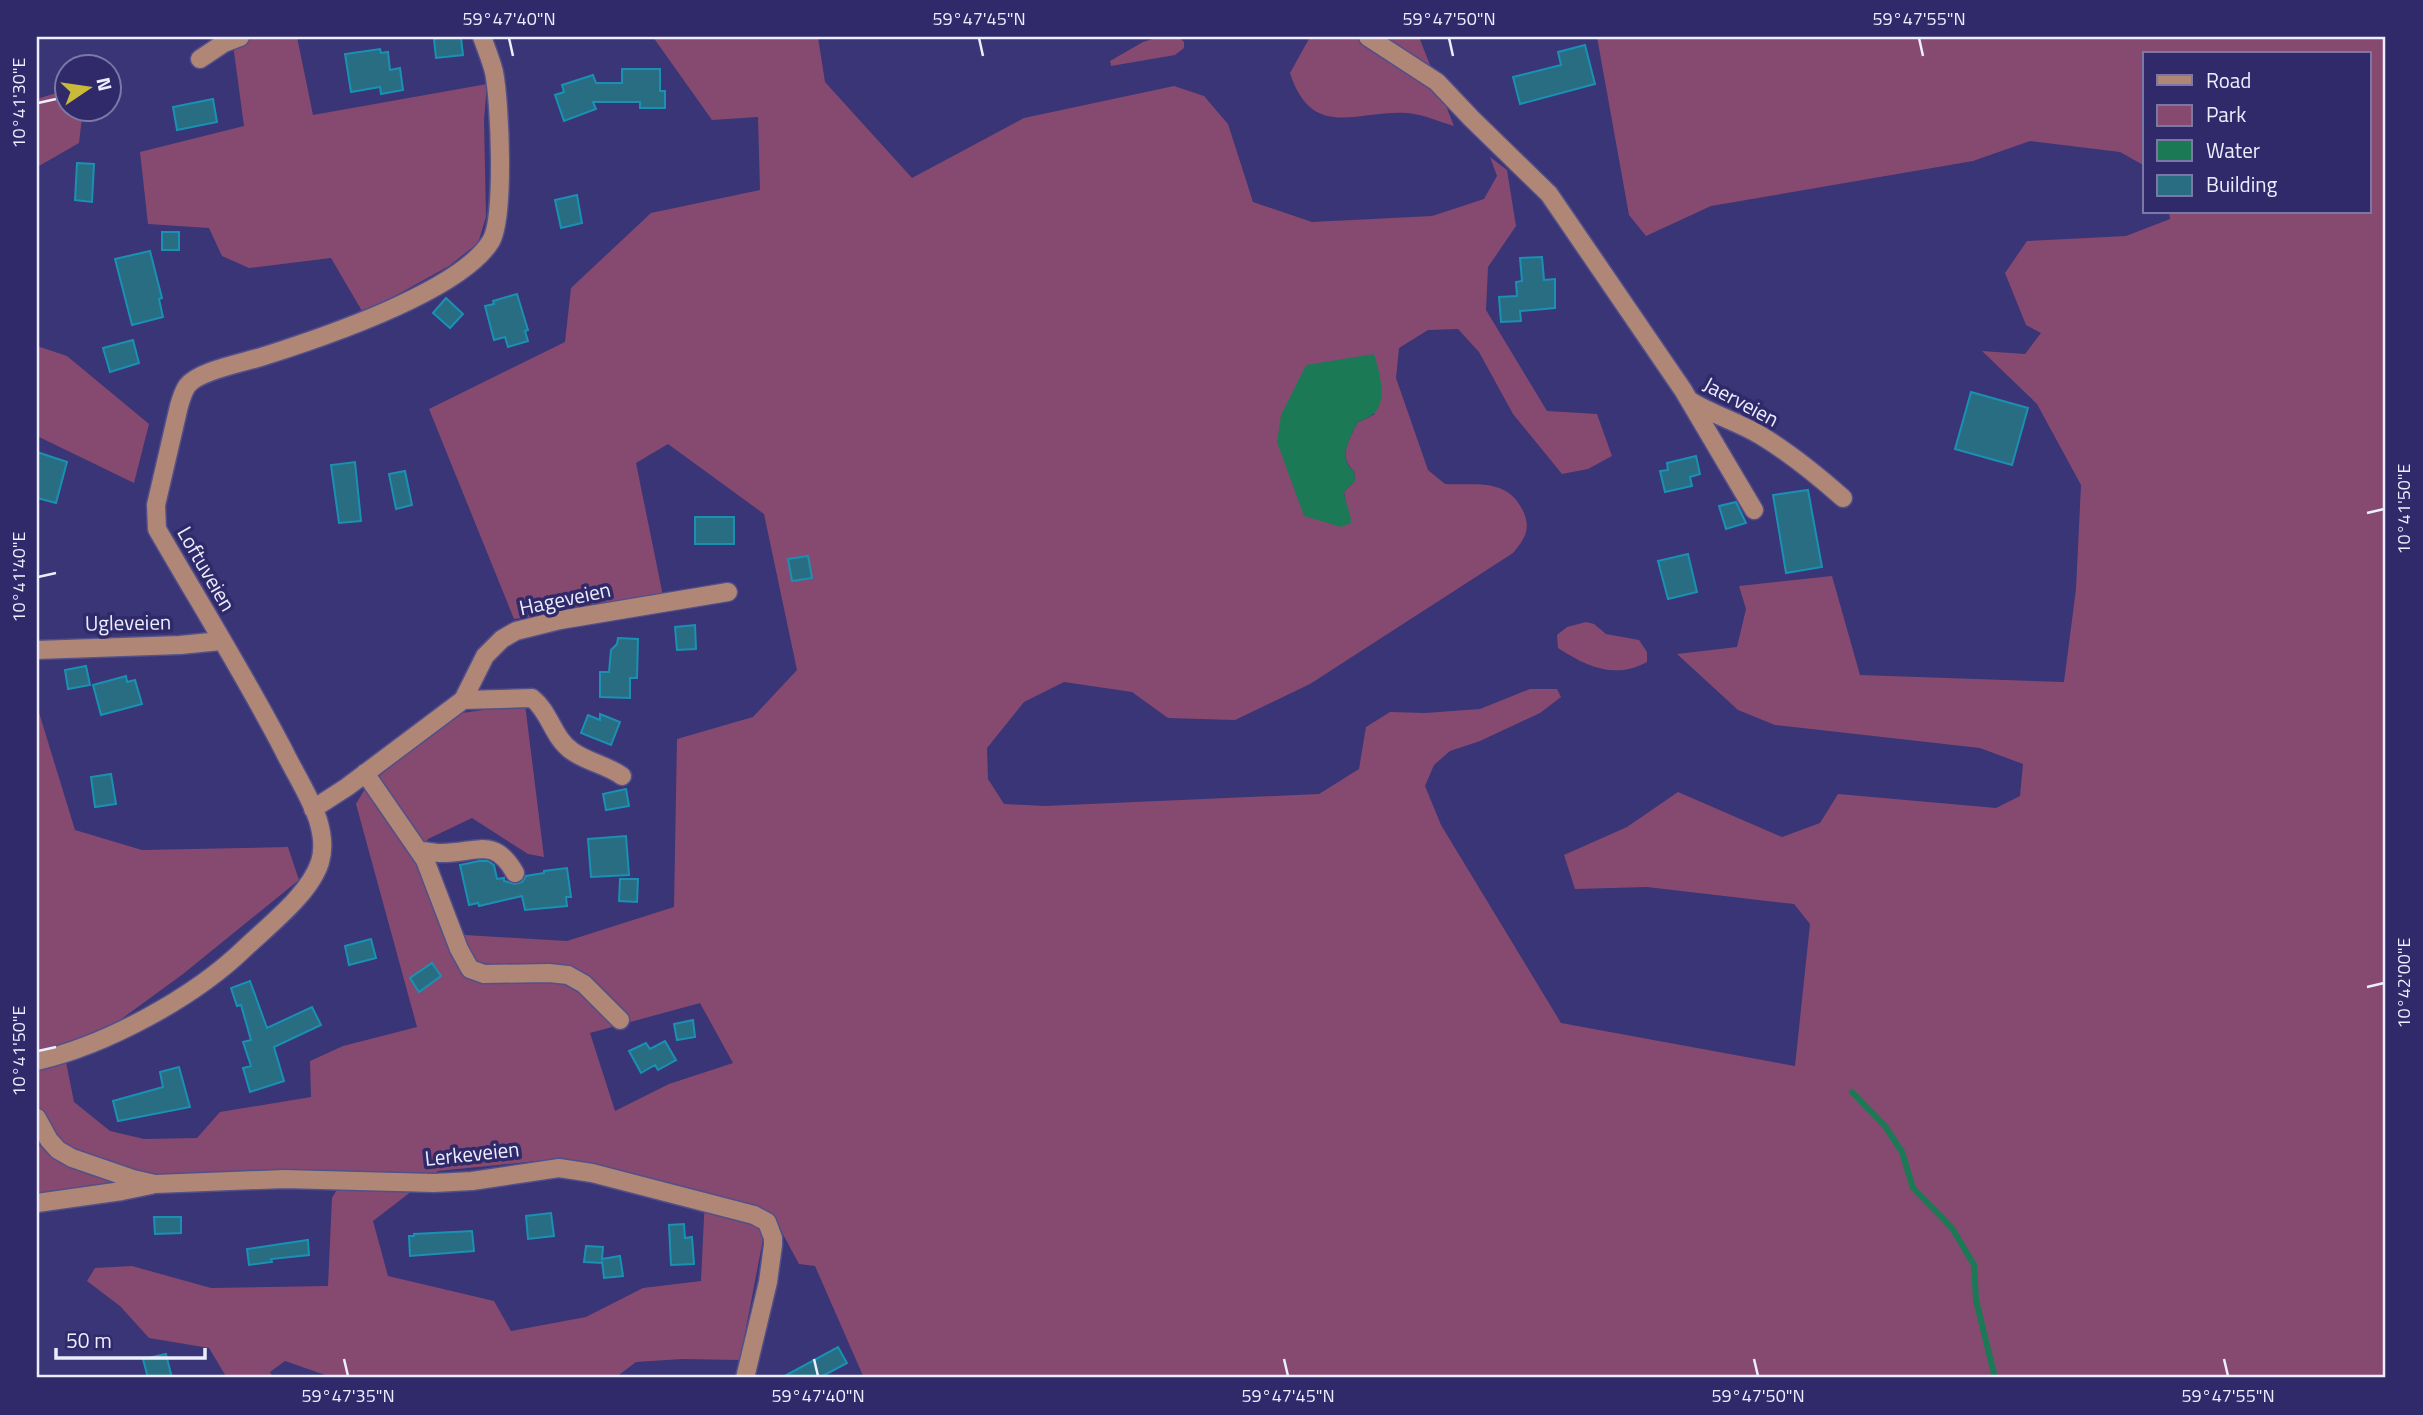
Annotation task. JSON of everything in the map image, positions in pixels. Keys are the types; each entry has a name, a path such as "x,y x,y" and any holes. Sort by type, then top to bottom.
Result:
{"street":[{"path":"200,59 224,43 240,37"},
{"name":"Loftuveien","path":"37,1061 87,1045 130,1026 183,995 229,963 314,877 322,849 313,809 262,710 155,524 156,505 175,422 184,392 192,381 350,326 397,306 453,275 488,246 498,224 500,181 494,72 482,37"},
{"path":"1368,37 1437,82 1549,194 1686,398"},
{"name":"Jaerveien","path":"1686,398 1712,414 1727,418 1760,435 1813,472 1843,498"},
{"name":"Jaerveien","path":"1686,398 1754,510"},
{"name":"Hageveien","path":"313,809 463,700 485,656 502,639 516,631 560,620 728,592"},
{"name":"Ugleveien","path":"37,650 221,641"},
{"path":"463,700 532,698 538,703 557,737 572,752 604,765 622,776"},
{"path":"365,773 420,851 459,949 470,969 484,974 534,972 568,975 584,984 620,1020"},
{"path":"420,851 442,853 485,849 499,852 507,859 515,873"},
{"name":"Lerkeveien","path":"37,1118 49,1140 58,1150 72,1158 155,1184 284,1179 434,1183 472,1181 559,1168 628,1182 754,1215 767,1222 773,1238 768,1282 744,1378"},
{"path":"37,1203 155,1184"}],"green space":[{"path":"232,37 297,37 313,115 487,84 484,120 486,217 478,243 449,266 362,311 331,258 249,268 222,256 209,228 148,224 140,152 244,126"},
{"path":"653,37 818,37 825,82 912,178 1024,118 1174,86 1204,96 1228,124 1253,202 1312,222 1432,216 1484,199 1497,176 1490,157 1507,170 1516,226 1488,267 1486,310 1547,411 1597,414 1612,456 1588,469 1562,474 1513,414 1479,352 1458,329 1428,330 1399,348 1396,378 1428,470 1445,484 1490,486 1509,494 1524,513 1527,525 1523,539 1513,553 1310,684 1235,720 1168,718 1132,692 1064,682 1024,702 987,748 988,779 1004,804 1044,806 1319,794 1359,769 1366,727 1390,712 1425,713 1480,709 1530,689 1557,689 1561,697 1540,713 1480,741 1450,751 1434,765 1425,786 1441,825 1561,1023 1795,1066 1810,924 1794,904 1647,887 1575,889 1564,855 1627,827 1678,792 1782,837 1820,823 1838,794 1996,808 2020,796 2023,764 1980,748 1775,725 1738,710 1677,654 1737,647 1746,609 1739,586 1832,576 1860,675 2064,682 2076,589 2081,485 2037,404 1982,351 2025,354 2041,333 2026,325 2005,273 2027,241 2126,236 2170,219 2169,214 2370,214 2370,52 2143,52 2143,165 2120,152 2030,141 1973,161 1711,206 1646,236 1629,215 1597,37 2386,37 2386,1378 864,1378 815,1266 799,1264 779,1227 763,1239 740,1360 682,1359 636,1362 615,1378 334,1378 285,1361 270,1372 273,1378 227,1378 209,1348 149,1338 120,1306 87,1281 95,1268 132,1266 211,1288 328,1286 332,1198 343,1179 131,1185 37,1196 37,1147 46,1145 48,1129 37,1105 37,706 75,830 142,850 288,847 299,880 183,974 120,1020 63,1047 74,1102 110,1131 144,1139 197,1138 220,1112 311,1097 310,1061 343,1046 417,1027 356,804 366,787 455,714 525,704 544,857 528,854 472,818 428,839 418,857 465,935 567,941 674,907 677,739 753,717 797,670 764,514 668,444 636,463 663,596 514,619 429,409 565,342 571,288 651,213 760,190 758,117 712,120","holes":["1306,365 1375,414 1357,423 1346,448 1346,460 1354,471 1355,481 1344,492 1346,505","700,1003 733,1063 669,1084 615,1111 590,1033","558,1159 705,1196 701,1281 643,1288 586,1317 511,1331 494,1301 388,1276 373,1221 438,1171"]},
{"path":"1159,37 1179,37 1184,42 1184,48 1175,55 1111,66 1110,61 1143,42"},
{"path":"1310,37 1419,37 1454,126 1407,113 1338,117 1324,115 1311,108 1299,94 1290,73"},
{"path":"52,94 52,122 81,122 79,143 39,166 37,170 37,99"},
{"path":"37,346 67,356 149,424 134,483 37,436"},
{"path":"1586,622 1594,624 1606,634 1639,640 1647,652 1647,662 1623,670 1612,670 1590,665 1558,648 1557,635 1567,627"}],"water":[{"path":"1374,354 1381,386 1380,403 1372,415 1357,423 1346,448 1346,460 1354,471 1355,481 1344,492 1351,523 1341,527 1304,516 1277,442 1281,415 1306,365"}],"building":[{"path":"461,37 463,55 436,58 434,39"},
{"path":"1585,45 1595,84 1520,104 1513,77 1561,65 1558,52"},
{"path":"380,49 381,53 388,52 390,70 400,68 403,90 381,94 380,87 351,92 345,54"},
{"path":"622,69 660,69 660,91 665,91 665,108 640,108 640,102 593,102 596,109 564,121 555,95 564,92 562,85 593,75 596,83 622,83"},
{"path":"213,99 217,122 177,130 173,107"},
{"path":"77,163 94,164 92,202 75,200"},
{"path":"577,195 582,223 561,228 555,200"},
{"path":"162,232 179,232 179,250 162,250"},
{"path":"150,251 162,298 159,299 163,317 132,325 115,259"},
{"path":"1542,257 1544,280 1555,279 1555,308 1520,311 1521,321 1501,322 1499,297 1517,296 1516,282 1522,281 1520,258"},
{"path":"517,294 528,330 525,331 528,341 508,347 505,337 494,340 485,306"},
{"path":"446,298 463,314 450,328 433,313"},
{"path":"133,340 139,363 110,372 103,348"},
{"path":"1971,392 2028,408 2012,465 1955,449"},
{"path":"37,452 67,462 56,503 37,498"},
{"path":"1696,456 1700,474 1690,477 1692,486 1665,492 1660,471 1668,470 1667,463"},
{"path":"355,462 361,521 339,523 331,465"},
{"path":"405,471 412,505 396,509 389,474"},
{"path":"1808,490 1822,567 1786,573 1773,495"},
{"path":"1736,502 1746,523 1726,529 1719,506"},
{"path":"695,517 734,517 734,544 695,544"},
{"path":"1688,554 1697,592 1668,599 1658,561"},
{"path":"808,556 812,578 792,581 788,559"},
{"path":"695,625 696,649 677,650 675,627"},
{"path":"618,638 638,639 637,678 630,678 630,698 600,697 600,672 609,672 611,650 617,644"},
{"path":"86,666 90,685 68,689 65,670"},
{"path":"126,676 127,682 135,680 142,704 101,715 93,685"},
{"path":"600,714 620,722 611,745 581,733 588,715 600,720"},
{"path":"111,774 116,804 95,807 91,777"},
{"path":"626,789 629,806 606,810 603,794"},
{"path":"626,836 629,875 591,877 588,839"},
{"path":"488,861 494,865 497,879 504,878 504,881 515,884 522,882 526,876 567,868 571,897 566,897 567,906 525,910 522,896 479,906 478,903 469,905 460,865"},
{"path":"620,879 638,879 637,902 619,901"},
{"path":"371,939 376,958 349,965 345,946"},
{"path":"432,963 441,976 419,992 410,978"},
{"path":"250,981 267,1028 312,1007 321,1025 274,1047 284,1081 250,1092 243,1068 251,1066 243,1042 251,1040 241,1005 237,1006 231,988"},
{"path":"693,1020 695,1037 677,1040 674,1024"},
{"path":"665,1041 676,1060 658,1070 655,1065 641,1073 629,1051 646,1043 650,1049"},
{"path":"179,1067 190,1107 118,1121 113,1101 163,1087 160,1072"},
{"path":"551,1213 554,1236 528,1239 526,1216"},
{"path":"154,1217 181,1217 181,1233 155,1234"},
{"path":"684,1224 685,1238 692,1237 694,1264 671,1265 669,1225"},
{"path":"472,1231 474,1251 410,1256 409,1236"},
{"path":"308,1240 309,1255 271,1259 272,1262 249,1265 247,1249"},
{"path":"586,1246 603,1247 602,1259 620,1256 623,1276 604,1278 602,1261 584,1262"},
{"path":"838,1347 847,1363 819,1378 781,1378"},
{"path":"166,1354 172,1378 148,1378 143,1359"}],"waterway":[{"path":"1852,1092 1885,1126 1902,1152 1913,1188 1952,1228 1974,1265 1976,1300 1995,1378"}]}
